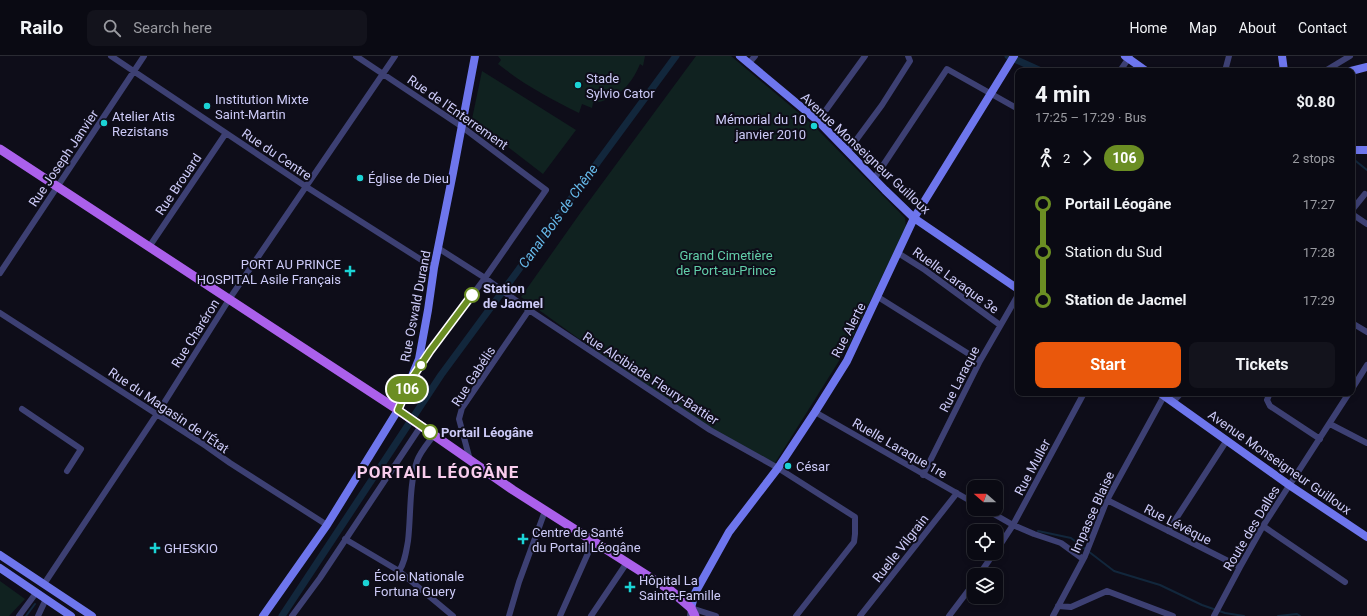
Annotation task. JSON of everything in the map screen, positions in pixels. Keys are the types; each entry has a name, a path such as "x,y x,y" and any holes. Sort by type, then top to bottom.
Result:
{"main road":[{"path":"0,149 149,247 230,298 434,434 545,511 626,564 670,590 692,613"}],"street":[{"name":"Rue du Centre","path":"111,56 305,186 434,268"},
{"name":"Rue Joseph Janvier","path":"0,273 144,56"},
{"name":"Rue de l'Enterrement","path":"356,56 461,126 546,190 485,278"},
{"name":"Rue Charéron","path":"44,584 157,414 230,298 395,56"},
{"name":"Rue Oswald Durand","path":"263,616 327,525 401,412 419,359 434,268 474,56"},
{"name":"Avenue Monseigneur Guilloux","path":"740,56 818,121 914,218 1015,288"},
{"path":"749,63 755,56"},
{"path":"818,121 865,56"},
{"path":"848,150 882,105 910,61 908,56"},
{"path":"1226,68 1229,56"},
{"path":"1282,56 1284,68"},
{"path":"1122,68 1128,57 1142,68"},
{"path":"1330,68 1346,57"},
{"name":"Rue Alerte","path":"692,613 695,593 729,532 778,468 847,361 914,218 1012,59"},
{"path":"1355,70 1367,67"},
{"path":"874,179 947,69 1015,107"},
{"name":"Rue Brouard","path":"149,247 226,133"},
{"path":"1355,150 1367,150"},
{"path":"1355,206 1365,194"},
{"path":"1355,216 1367,224"},
{"name":"Rue Alcibiade Fleury-Battier","path":"438,248 485,278 529,310 710,430 778,468 855,517 854,542 796,616"},
{"name":"Ruelle Laraque 3e","path":"898,253 925,270 1000,325"},
{"path":"412,378 430,351 485,278"},
{"path":"878,297 980,361"},
{"name":"Rue Laraque","path":"923,475 980,361 1015,301"},
{"name":"Rue Gabélis","path":"470,460 459,419 462,408 529,310"},
{"name":"Rue du Magasin de l'État","path":"0,313 327,525"},
{"path":"1355,325 1367,332"},
{"path":"1355,384 1367,365"},
{"name":"Rue Muller","path":"1003,540 1013,525 1082,396"},
{"name":"Impasse Blaise","path":"1052,616 1083,559 1107,500 1161,396"},
{"name":"Avenue Monseigneur Guilloux","path":"1165,396 1289,485 1367,537"},
{"path":"1173,402 1178,396"},
{"path":"1269,396 1267,400 1270,406 1320,438"},
{"name":"Route des Dalles","path":"1214,616 1264,526 1289,485 1348,396"},
{"path":"22,409 81,449 67,471"},
{"name":"Ruelle Laraque 1re","path":"815,412 967,499"},
{"path":"1330,424 1367,443"},
{"path":"292,616 320,578 420,426"},
{"path":"399,571 403,565 409,533 414,472 417,459 434,434"},
{"path":"1168,531 1228,440"},
{"name":"Ruelle Vilgrain","path":"860,616 957,494"},
{"name":"Rue Lévêque","path":"1107,500 1240,567"},
{"path":"509,616 519,582 545,511"},
{"path":"997,516 1028,532 1061,543 1083,559"},
{"path":"1264,526 1345,582"},
{"path":"345,540 399,571 453,616"},
{"path":"560,616 593,542"},
{"path":"0,555 92,616"},
{"path":"591,616 626,564"},
{"path":"0,568 71,616"},
{"path":"1058,606 1071,607 1107,591 1173,616"},
{"path":"949,616 967,592"},
{"path":"19,616 36,593"},
{"path":"38,616 46,600"},
{"path":"692,613 716,616"}],"green space":[{"name":"Stade Sylvio Cator","path":"498,56 645,56 643,66 640,64 631,81 622,91 611,98 593,103 592,108 582,104 579,113 537,91 517,78 498,64 501,60"},
{"name":"Grand Cimetière de Port-au-Prince","path":"696,56 731,56 814,126 905,218 906,227 849,345 775,463 721,434 654,393 521,297 581,212"},
{"path":"482,71 576,130 543,174 472,119"},
{"path":"0,581 25,599 9,616 0,616"}],"waterway":[{"name":"Canal Bois de Chêne","path":"282,616 441,375 676,56"},
{"path":"1008,56 1034,68"},
{"path":"1355,160 1367,170"},
{"path":"1038,531 1071,538 1114,571 1160,585 1202,605 1225,613 1244,616"},
{"path":"26,616 35,604"},
{"path":"1278,616 1297,614 1300,616"}],"bus line":[{"name":"106","path":"430,432 398,410 412,378 430,351 472,295"}],"place":[{"name":"Stade Sylvio Cator","path":"578,85"},
{"name":"Institution Mixte Saint-Martin","path":"207,106"},
{"name":"Atelier Atis Rezistans","path":"104,123"},
{"name":"Mémorial du 10 janvier 2010","path":"814,126"},
{"name":"Église de Dieu","path":"360,178"},
{"name":"PORT AU PRINCE HOSPITAL Asile Français","path":"350,271"},
{"name":"Station de Jacmel","path":"472,295"},
{"name":"Portail Léogâne","path":"430,432"},
{"name":"César","path":"788,466"},
{"name":"Centre de Santé du Portail Léogâne","path":"523,539"},
{"name":"GHESKIO","path":"155,548"},
{"name":"École Nationale Fortuna Guery","path":"366,583"},
{"name":"Hôpital La Sainte-Famille","path":"630,587"}],"district":[{"name":"PORTAIL LÉOGÂNE","path":"438,472"}]}
